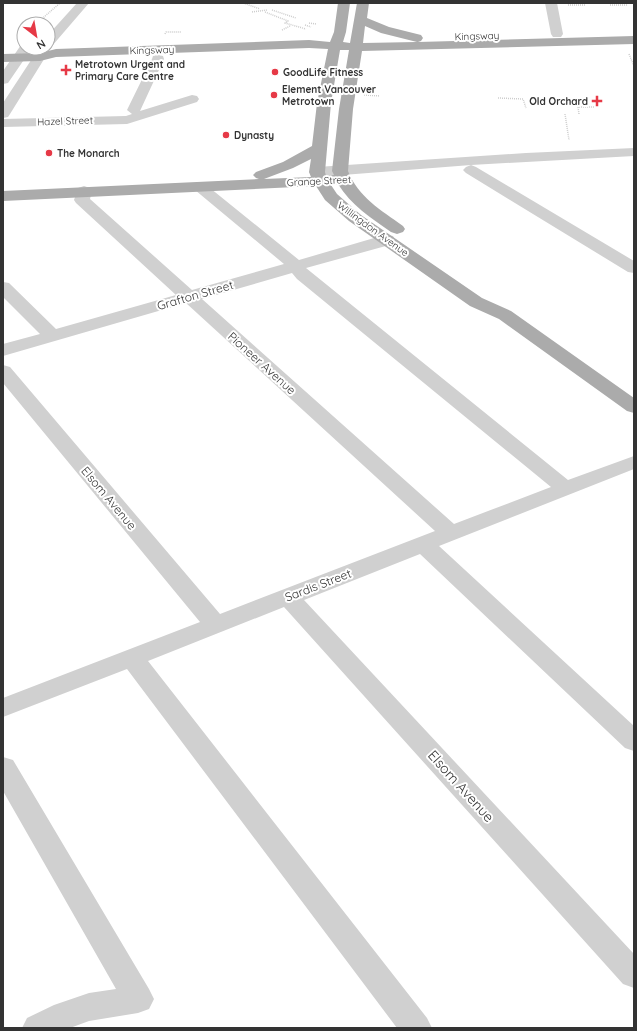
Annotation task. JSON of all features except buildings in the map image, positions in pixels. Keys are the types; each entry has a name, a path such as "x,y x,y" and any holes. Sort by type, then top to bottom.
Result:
{"main road":[{"path":"319,176 324,103 344,3"},
{"path":"341,175 346,109 363,3"},
{"path":"361,20 385,30 417,38"},
{"path":"319,31 341,24"},
{"name":"Kingsway","path":"56,50 285,45 319,31 336,44 417,38 634,32"},
{"name":"Kingsway","path":"356,43 634,40"},
{"name":"Kingsway","path":"3,50 16,51"},
{"name":"Kingsway","path":"3,58 16,54"},
{"path":"261,175 288,166 320,148"},
{"name":"Grange Street","path":"3,185 261,175 319,176"},
{"name":"Grange Street","path":"3,196 84,191 200,187 341,175"},
{"name":"Willingdon Avenue","path":"341,175 361,202 494,298 506,315"},
{"name":"Willingdon Avenue","path":"319,176 331,197 344,209 476,302 506,315 634,407"}],"street":[{"path":"56,18 70,3"},
{"path":"56,37 83,3"},
{"path":"551,3 557,34"},
{"path":"3,80 21,56"},
{"path":"3,114 42,56"},
{"path":"130,115 158,59"},
{"name":"Hazel Street","path":"3,123 130,115 192,99"},
{"name":"Grange Street","path":"341,175 526,157 634,152"},
{"name":"Grange Street","path":"341,175 471,170 634,158"},
{"path":"471,170 634,268"},
{"path":"200,187 288,258 303,275 565,488"},
{"name":"Pioneer Avenue","path":"84,191 82,200 450,533"},
{"name":"Grafton Street","path":"3,350 387,240"},
{"path":"617,258 634,255"},
{"path":"3,287 53,336"},
{"name":"Elsom Avenue","path":"3,371 216,625"},
{"name":"Sardis Street","path":"3,708 634,462"},
{"path":"423,544 634,740"},
{"name":"Elsom Avenue","path":"288,597 634,975"},
{"path":"132,658 416,1028"},
{"path":"3,767 138,999 89,1007 38,1028"}],"path":[{"path":"45,16 60,3"},
{"path":"223,3 234,3"},
{"path":"242,3 260,10"},
{"path":"566,5 585,5"},
{"path":"610,5 628,5"},
{"path":"252,12 268,10"},
{"path":"265,12 288,21 296,18 272,10"},
{"path":"288,21 285,23 300,27"},
{"path":"309,23 319,31"},
{"path":"305,26 319,31"},
{"path":"360,95 380,96"},
{"path":"498,98 524,98 526,108"},
{"path":"579,114 578,107 594,107"},
{"path":"563,141 569,141 565,114"}],"place":[{"name":"Metrotown Urgent and Primary Care Centre","path":"66,70"},
{"name":"GoodLife Fitness","path":"275,72"},
{"name":"Element Vancouver Metrotown","path":"274,95"},
{"name":"Old Orchard","path":"597,101"},
{"name":"Dynasty","path":"226,135"},
{"name":"The Monarch","path":"49,153"}]}
